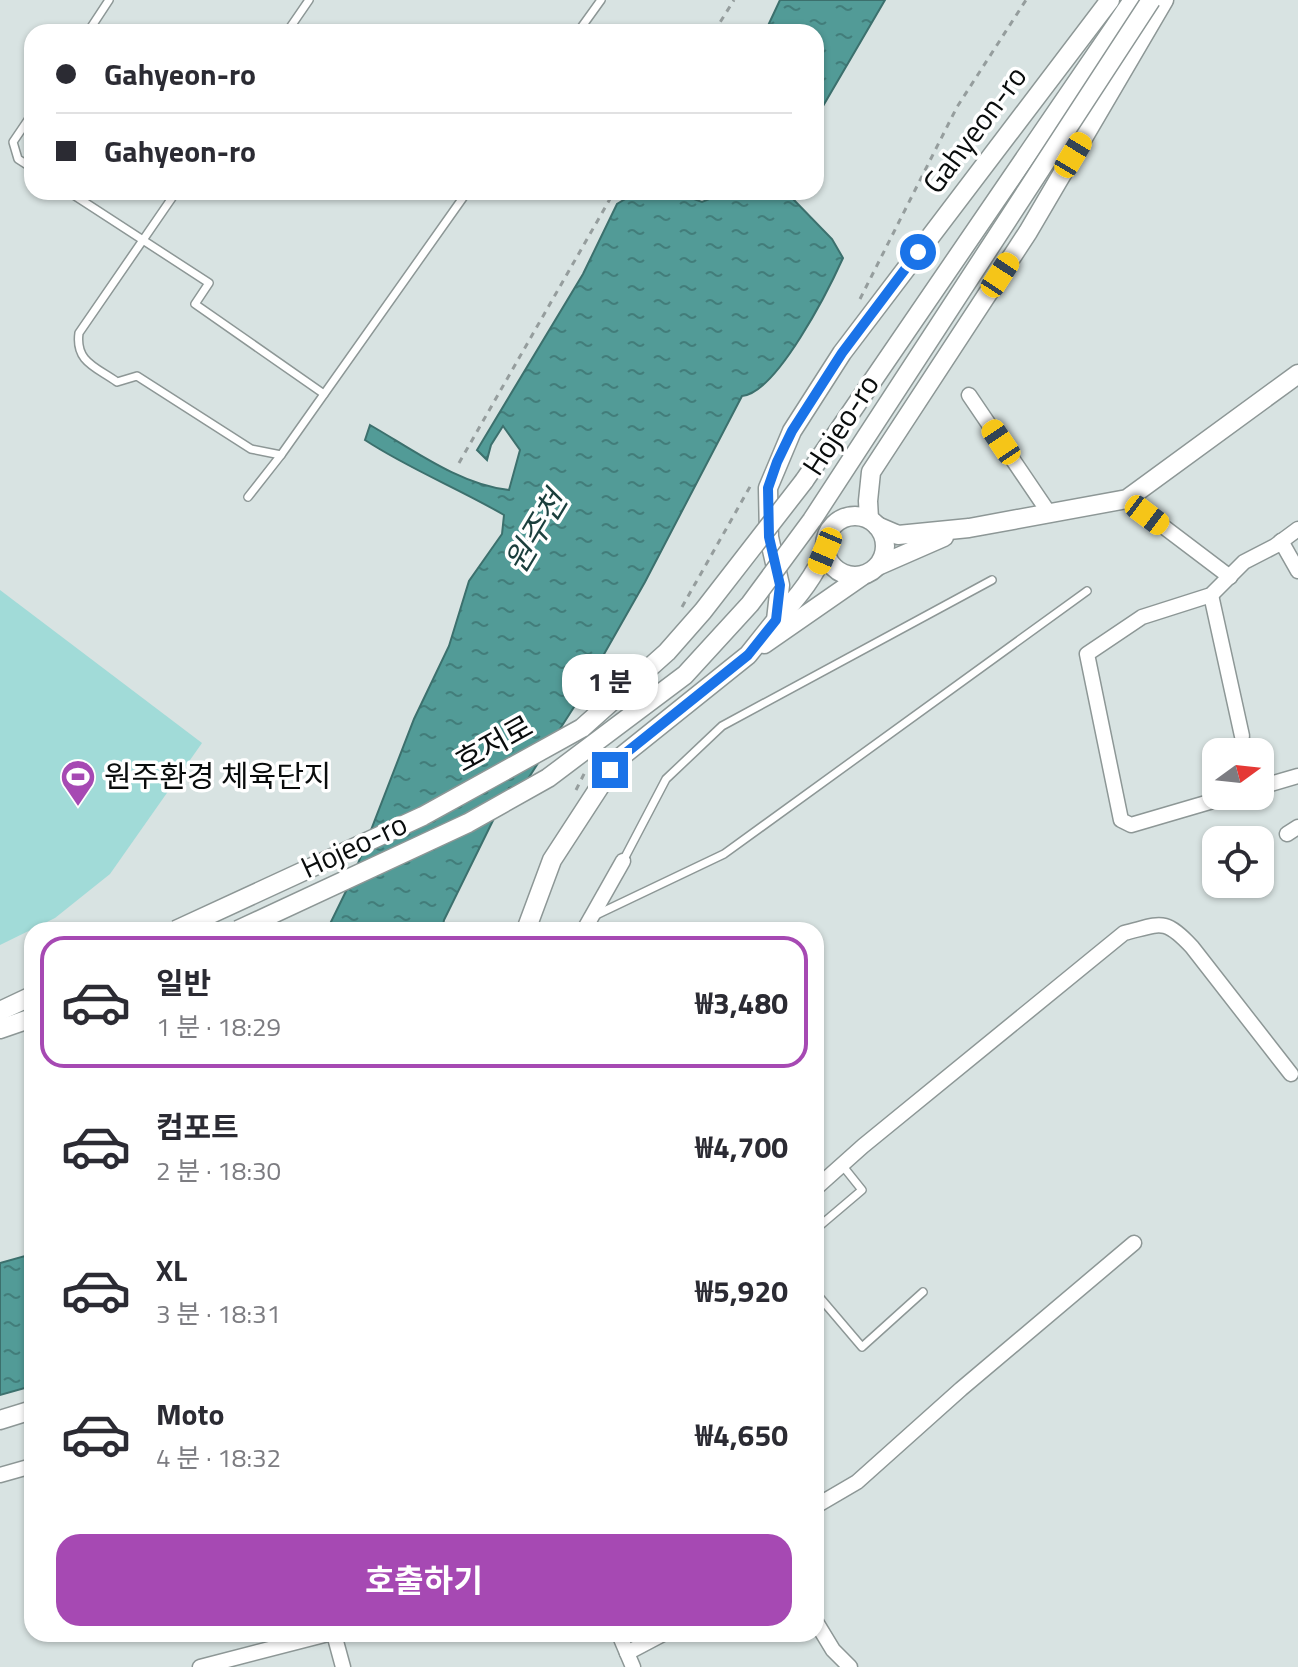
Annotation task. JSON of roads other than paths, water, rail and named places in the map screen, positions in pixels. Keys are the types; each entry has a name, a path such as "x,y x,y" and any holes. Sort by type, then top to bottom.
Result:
{"street":[{"name":"Gahyeon-ro","path":"776,620 780,585 769,537 768,488 792,431 842,353 1110,0"},
{"name":"호저로","path":"193,922 423,816 582,728 667,652 703,611 804,481 1133,0"},
{"name":"Hojeo-ro","path":"255,922 454,829 548,778 685,675 750,604 812,520 1151,0"},
{"path":"880,565 886,545 883,534 873,522 868,501 871,472 1028,232 1164,0"},
{"path":"748,655 817,571 828,532 842,519 860,516 898,535 969,528 1127,499 1298,374"},
{"path":"969,395 1049,513"},
{"path":"1127,499 1230,577"},
{"path":"529,922 552,860 617,760 748,655 862,576 906,551 969,528"},
{"path":"1202,804 1131,825 1121,820 1087,654 1142,617 1211,595 1244,562 1298,529"},
{"path":"1281,541 1298,571"},
{"path":"825,551 833,568 842,574 862,576"},
{"path":"1211,595 1242,736"},
{"path":"1274,783 1298,776"},
{"path":"589,922 623,861"},
{"path":"824,1181 1124,933 1161,924 1175,929 1192,947 1291,1074"},
{"path":"0,1011 24,1000"},
{"path":"0,1029 24,1021"},
{"path":"824,1501 857,1482 961,1389 1134,1243"},
{"path":"0,1420 24,1412"},
{"path":"0,1475 24,1468"},
{"path":"824,1635 833,1650 850,1667"},
{"path":"200,1667 299,1642"},
{"path":"334,1642 343,1667"},
{"path":"630,1660 653,1642"}],"lane":[{"path":"93,24 109,0"},
{"path":"292,24 309,0"},
{"path":"584,24 601,0"},
{"path":"24,126 13,142 18,159 24,163"},
{"path":"81,200 209,283 195,304 324,394"},
{"path":"171,200 79,333 77,347 83,358 117,382 137,376 251,449 281,455"},
{"path":"248,497 461,200"},
{"path":"623,861 666,779 722,726 992,580"},
{"path":"590,922 724,854 1087,591"},
{"path":"824,1222 862,1190 842,1165"},
{"path":"824,1302 862,1347 923,1292"}],"water":[{"path":"780,0 885,0 824,104 824,24 769,24"},
{"name":"원주천","path":"624,200 794,200 832,239 843,258 786,359 771,378 742,396 645,582 574,707 524,785 509,788 444,922 331,922 352,879 414,719 449,646 469,581 502,534 504,515 365,440 370,425 455,474 509,490 520,450 503,426 491,445 487,460 477,450 583,274 617,204"},
{"path":"24,1256 24,1388 0,1395 0,1263"}],"place":[{"name":"원주환경 체육단지","path":"78,808"}]}
